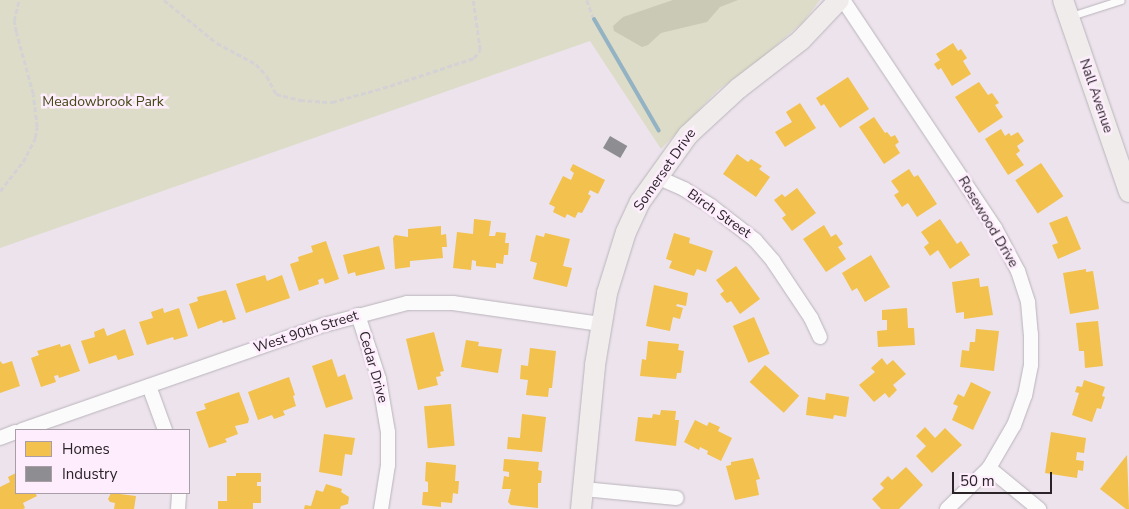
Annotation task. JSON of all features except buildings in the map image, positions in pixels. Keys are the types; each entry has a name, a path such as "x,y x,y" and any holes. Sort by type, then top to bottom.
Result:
{"street":[{"name":"Somerset Drive","path":"581,509 606,292 626,232 640,202 688,135 709,113 801,40 839,0"},
{"name":"Rosewood Drive","path":"843,0 995,228 1018,271 1028,302 1032,334 1030,365 1025,395 1014,425 989,468 947,509"},
{"name":"Nall Avenue","path":"1066,9 1129,192"},
{"name":"Birch Street","path":"657,177 684,189 711,206 755,240 774,261 811,318 820,337"},
{"name":"West 90th Street","path":"25,429 324,325 407,303 453,302 601,324"},
{"name":"Cedar Drive","path":"358,315 379,378 388,432 388,465 381,509"},
{"path":"149,386 165,429"},
{"path":"0,438 15,432"},
{"path":"989,468 1039,509"},
{"path":"583,489 677,498"},
{"path":"178,509 179,494"}],"lane":[{"path":"1066,9 1121,0"}],"path":[{"path":"0,191 23,162 35,138 37,127 33,94 14,21 19,0"},
{"path":"164,0 217,43 256,64 267,76 276,94 300,100 332,102 474,58 480,50 473,0"},
{"path":"587,0 593,17"}],"green space":[{"name":"Meadowbrook Park","path":"0,0 820,0 803,22 764,56 717,91 661,149 590,41 0,248"},
{"path":"673,0 738,0 720,7 707,22 661,33 648,45 642,47 614,31 613,26 623,17"}],"waterway":[{"path":"594,19 659,131"}]}
